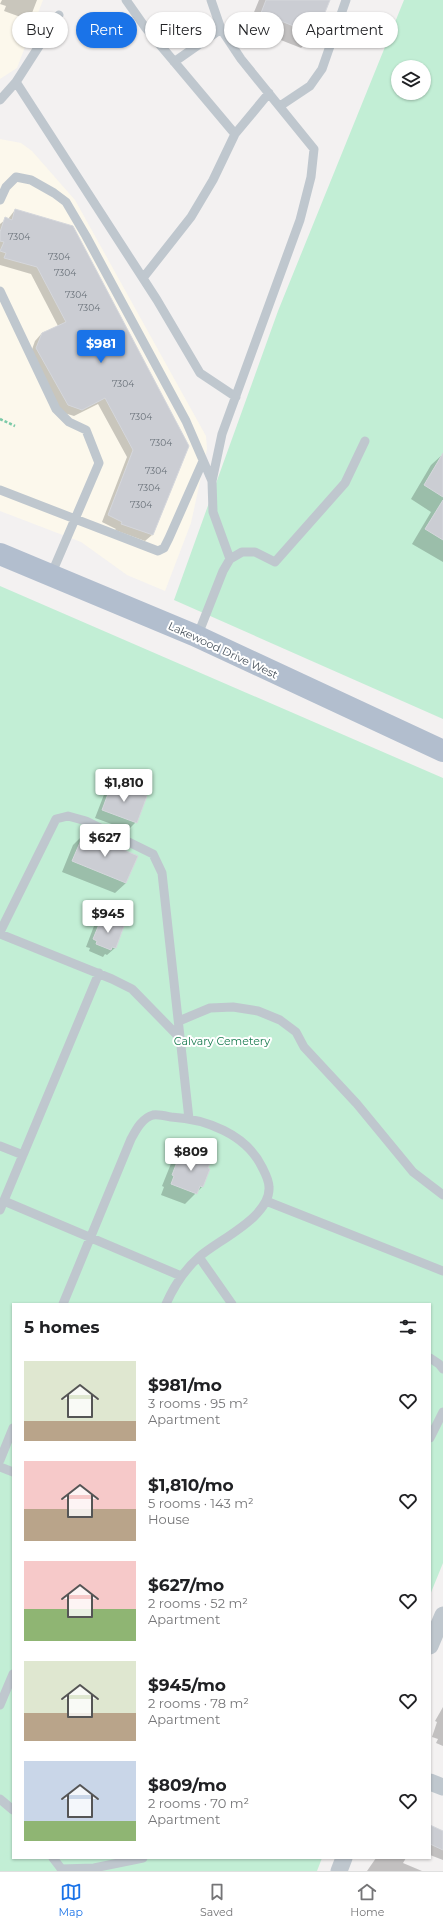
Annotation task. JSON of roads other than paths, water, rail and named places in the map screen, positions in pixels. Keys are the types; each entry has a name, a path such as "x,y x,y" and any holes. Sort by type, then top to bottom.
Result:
{"main road":[{"name":"Lakewood Drive West","path":"0,554 197,637 443,751"}],"street":[{"path":"431,1644 443,1615"},
{"path":"431,1782 443,1787"},
{"path":"338,1871 344,1859"}],"lane":[{"path":"126,0 145,27 235,134"},
{"path":"211,0 221,29 241,58 314,149 311,176 300,220 222,434 212,481 213,512 230,559"},
{"path":"280,106 310,86 322,69 346,0"},
{"path":"174,62 221,29"},
{"path":"0,100 16,82 38,48"},
{"path":"16,82 143,278 200,373 236,397"},
{"path":"143,278 191,217 213,180 235,134 269,93"},
{"path":"0,200 6,187 16,177 31,180 54,192 66,202 86,236 186,421 212,481"},
{"path":"0,291 56,409 69,422 86,430 99,463 51,575"},
{"path":"197,637 223,571 230,559 242,552 255,552 275,562 345,483 365,441"},
{"path":"0,490 158,551 164,548 169,538 203,461"},
{"path":"180,1038 132,989 99,973 0,933 56,819 68,816 86,821 136,844 153,854 162,873 179,1021 183,1083 189,1120"},
{"path":"99,973 2,1206 90,1237 181,1276"},
{"path":"179,1021 210,1008 233,1007 258,1011 280,1020 296,1032 304,1047 357,1104 412,1172 443,1195"},
{"path":"63,1303 131,1139 142,1122 153,1115 208,1124 228,1132 248,1148 260,1162 266,1175 269,1187 266,1201 259,1211 247,1222 199,1257 181,1276 167,1303"},
{"path":"0,1146 23,1155"},
{"path":"266,1201 443,1271"},
{"path":"199,1257 231,1303"},
{"path":"431,1359 443,1369"},
{"path":"431,1436 443,1412"},
{"path":"0,1460 12,1430"},
{"path":"0,1467 12,1472"},
{"path":"0,1705 12,1676"},
{"path":"0,1799 12,1809"},
{"path":"54,1859 62,1870 94,1868 139,1859"}],"park label":[{"name":"Calvary Cemetery","path":"222,1041"}]}
